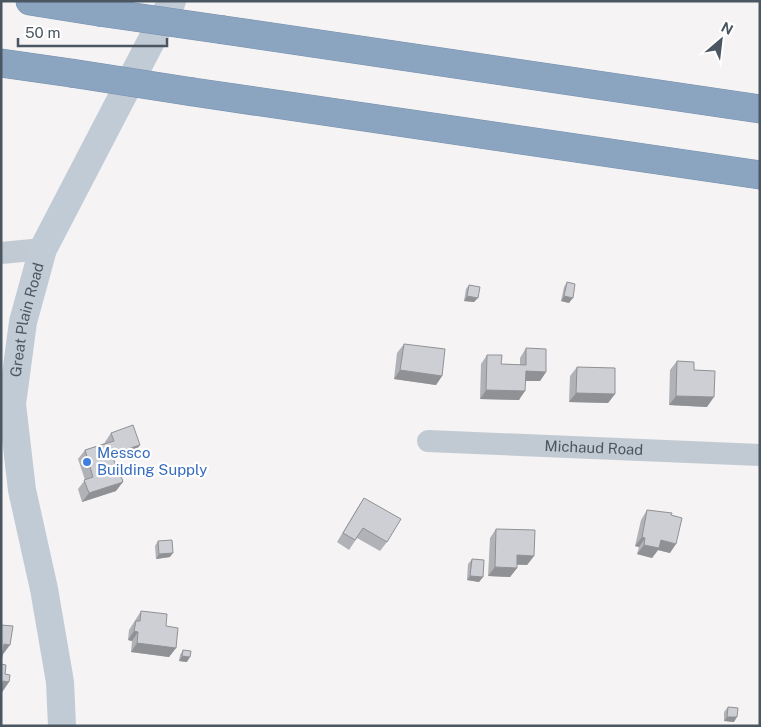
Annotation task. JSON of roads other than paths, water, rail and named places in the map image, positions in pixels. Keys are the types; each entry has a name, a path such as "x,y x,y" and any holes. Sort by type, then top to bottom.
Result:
{"highway":[{"path":"30,1 760,110"},
{"path":"1,63 760,175"}],"main road":[{"name":"Great Plain Road","path":"62,726 60,682 44,589 22,490 12,404 23,322 43,250 172,1"}],"street":[{"path":"1,253 43,250"},
{"name":"Michaud Road","path":"428,441 760,455"}],"place":[{"name":"Messco Building Supply","path":"87,462"}]}
